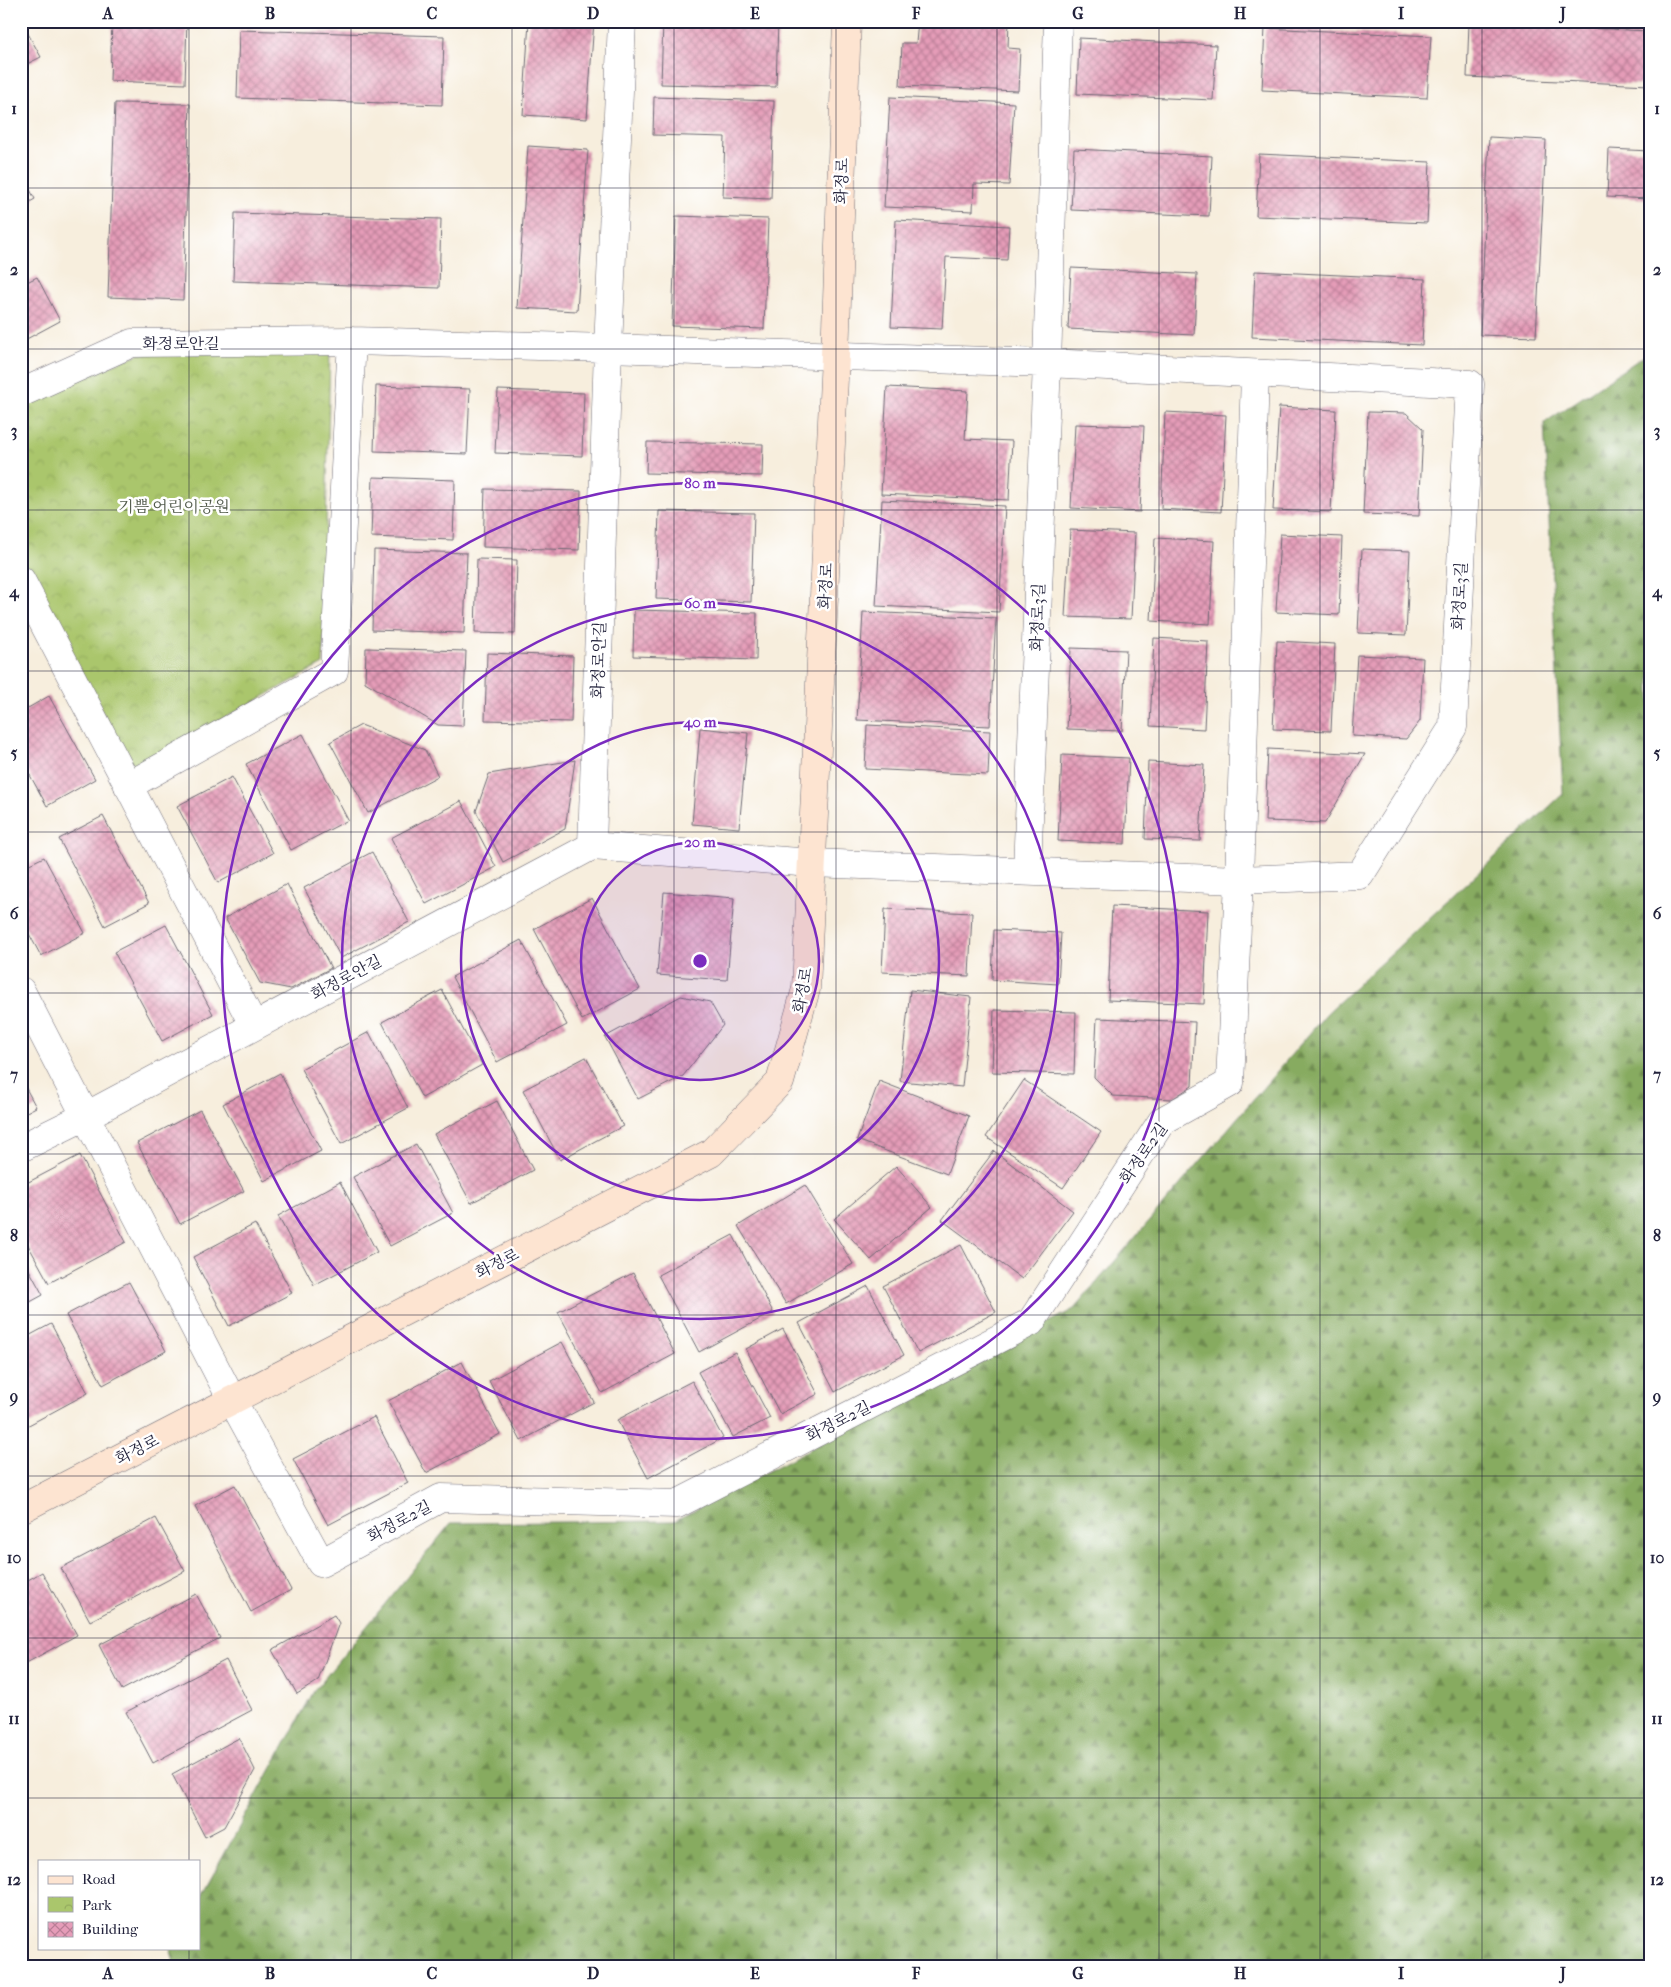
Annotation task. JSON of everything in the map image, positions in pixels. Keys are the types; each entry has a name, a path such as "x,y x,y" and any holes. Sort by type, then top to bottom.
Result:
{"street":[{"path":"608,348 622,21"},
{"name":"화정로","path":"21,1509 711,1153 780,1082 806,989 835,356 847,21"},
{"path":"1047,364 1058,21"},
{"path":"128,786 334,671 352,341"},
{"name":"화정로안길","path":"21,393 132,343 352,341 608,348 592,846 86,1116 21,1148"},
{"name":"화정로3길","path":"592,846 812,863 1027,870 1239,880 1360,875 1453,726 1470,384 1047,364 608,348"},
{"name":"화정로3길","path":"1027,870 1047,364"},
{"path":"1239,880 1255,374"},
{"path":"21,580 254,1026"},
{"name":"화정로2길","path":"232,1400 321,1563 441,1498 677,1504 1031,1322 1162,1121 1230,1083 1239,880"},
{"path":"21,991 232,1400"}],"green space":[{"name":"기쁨 어린이공원","path":"330,351 323,664 133,768 21,564 21,402 139,354"},
{"path":"1650,352 1650,1966 175,1966 171,1950 200,1950 200,1898 314,1691 451,1523 674,1521 1074,1309 1327,1013 1563,794 1544,423"}],"building":[{"path":"21,21 41,57 21,67"},
{"path":"112,21 187,21 185,84 110,81"},
{"path":"529,21 594,21 587,119 523,115"},
{"path":"663,21 778,21 776,87 661,84"},
{"path":"918,21 1009,21 1008,48 1020,49 1018,91 900,86 902,43 916,43"},
{"path":"1469,23 1650,31 1650,85 1467,77"},
{"path":"1265,28 1431,36 1427,98 1262,90"},
{"path":"239,30 444,36 442,105 237,98"},
{"path":"1079,38 1216,45 1213,100 1077,94"},
{"path":"654,97 774,101 771,199 723,197 725,137 653,135"},
{"path":"890,97 1014,103 1009,185 974,184 973,211 884,207"},
{"path":"115,103 190,104 183,300 108,297"},
{"path":"1489,137 1546,140 1536,337 1480,335"},
{"path":"528,146 588,150 577,311 517,308"},
{"path":"1074,149 1212,156 1209,216 1071,210"},
{"path":"1609,149 1650,151 1650,199 1607,197"},
{"path":"1259,154 1430,162 1427,223 1256,216"},
{"path":"21,173 35,199 21,207"},
{"path":"235,213 441,219 439,288 233,281"},
{"path":"676,216 768,219 764,329 672,326"},
{"path":"896,220 1009,226 1007,260 946,257 942,329 891,327"},
{"path":"1071,268 1197,274 1194,335 1068,329"},
{"path":"1255,271 1425,279 1422,345 1252,337"},
{"path":"37,277 60,321 21,342 21,285"},
{"path":"376,386 470,389 467,454 374,451"},
{"path":"887,387 968,391 965,439 1012,441 1009,500 881,494"},
{"path":"498,390 584,393 582,456 495,453"},
{"path":"1279,407 1336,410 1331,512 1273,510"},
{"path":"1165,412 1226,415 1221,512 1161,509"},
{"path":"1368,412 1406,413 1423,429 1419,516 1363,514"},
{"path":"1075,424 1144,426 1140,512 1071,508"},
{"path":"647,442 763,444 762,476 646,473"},
{"path":"373,477 455,480 453,540 371,537"},
{"path":"485,489 581,491 579,550 483,547"},
{"path":"882,500 1005,506 999,612 876,606"},
{"path":"659,511 754,513 751,602 656,599"},
{"path":"1070,530 1135,533 1131,619 1065,617"},
{"path":"1280,534 1342,537 1339,615 1276,612"},
{"path":"1155,538 1214,541 1210,624 1151,621"},
{"path":"1362,549 1410,551 1406,635 1358,633"},
{"path":"374,550 467,553 464,633 372,630"},
{"path":"477,559 517,560 515,634 475,633"},
{"path":"634,610 757,613 756,660 633,656"},
{"path":"863,612 996,618 990,726 857,720"},
{"path":"1154,638 1208,641 1204,729 1150,726"},
{"path":"1277,641 1335,644 1331,731 1273,729"},
{"path":"366,648 466,651 463,726 438,725 365,682"},
{"path":"1071,648 1126,650 1122,731 1067,729"},
{"path":"487,653 573,656 571,722 485,720"},
{"path":"1357,655 1423,658 1420,721 1406,739 1352,736"},
{"path":"49,696 95,779 47,806 21,759 21,712"},
{"path":"361,725 425,750 438,776 368,813 330,742"},
{"path":"867,725 990,731 988,775 865,769"},
{"path":"700,728 748,733 739,828 692,824"},
{"path":"303,734 348,820 291,850 246,764"},
{"path":"1268,749 1365,754 1325,823 1265,821"},
{"path":"1062,755 1129,758 1125,844 1058,841"},
{"path":"575,760 565,829 503,862 476,811 489,774"},
{"path":"1148,762 1204,765 1200,841 1145,839"},
{"path":"232,777 273,853 218,883 177,806"},
{"path":"461,801 496,867 426,904 391,838"},
{"path":"21,804 27,814 21,817"},
{"path":"103,816 149,903 105,926 59,839"},
{"path":"372,852 409,922 341,958 304,888"},
{"path":"44,857 85,933 41,956 21,919 21,868"},
{"path":"287,884 331,968 291,989 260,983 225,918"},
{"path":"664,892 734,898 727,980 657,975"},
{"path":"592,898 640,989 582,1020 534,929"},
{"path":"1112,906 1208,911 1204,1004 1108,1000"},
{"path":"885,909 972,913 969,976 882,972"},
{"path":"166,925 213,1014 162,1041 114,952"},
{"path":"994,930 1061,933 1058,984 992,980"},
{"path":"521,940 567,1025 497,1062 452,977"},
{"path":"442,990 482,1065 422,1098 382,1022"},
{"path":"910,990 971,997 962,1087 900,1081"},
{"path":"681,996 710,1002 723,1025 683,1076 638,1099 605,1037"},
{"path":"994,1010 1076,1012 1074,1074 992,1072"},
{"path":"1097,1018 1195,1022 1192,1086 1172,1099 1113,1096 1094,1077"},
{"path":"369,1032 408,1108 341,1144 301,1069"},
{"path":"586,1057 623,1126 560,1160 523,1090"},
{"path":"280,1073 321,1151 264,1181 223,1104"},
{"path":"21,1079 36,1107 21,1115"},
{"path":"1024,1080 1101,1132 1063,1188 986,1137"},
{"path":"879,1081 969,1116 947,1174 857,1140"},
{"path":"497,1101 533,1170 471,1203 434,1134"},
{"path":"200,1110 244,1191 180,1224 137,1143"},
{"path":"416,1144 453,1213 390,1246 353,1177"},
{"path":"994,1151 1073,1211 1022,1279 942,1220"},
{"path":"80,1155 126,1242 49,1283 21,1232 21,1186"},
{"path":"896,1166 932,1207 871,1260 834,1219"},
{"path":"340,1182 377,1252 314,1285 278,1216"},
{"path":"805,1185 853,1264 786,1304 738,1226"},
{"path":"255,1224 292,1293 229,1326 193,1257"},
{"path":"733,1235 773,1312 699,1352 658,1275"},
{"path":"961,1245 996,1312 918,1353 883,1286"},
{"path":"21,1255 43,1295 21,1307"},
{"path":"633,1273 675,1354 602,1393 558,1312"},
{"path":"129,1282 166,1351 103,1385 66,1315"},
{"path":"868,1286 904,1355 835,1392 799,1323"},
{"path":"51,1324 88,1393 25,1427 21,1419 21,1340"},
{"path":"783,1329 818,1394 780,1414 746,1349"},
{"path":"562,1342 594,1402 521,1441 489,1381"},
{"path":"735,1352 770,1418 733,1437 698,1372"},
{"path":"462,1362 500,1434 426,1473 388,1401"},
{"path":"692,1381 723,1438 648,1478 617,1420"},
{"path":"374,1417 408,1483 328,1525 293,1459"},
{"path":"235,1485 291,1590 251,1612 195,1506"},
{"path":"156,1518 185,1571 90,1621 61,1568"},
{"path":"42,1572 77,1635 21,1666 21,1584"},
{"path":"196,1594 220,1638 122,1690 99,1645"},
{"path":"334,1615 339,1623 318,1681 297,1694 272,1650"},
{"path":"226,1660 252,1710 153,1763 126,1712"},
{"path":"239,1738 255,1770 224,1827 205,1837 172,1774"}]}
